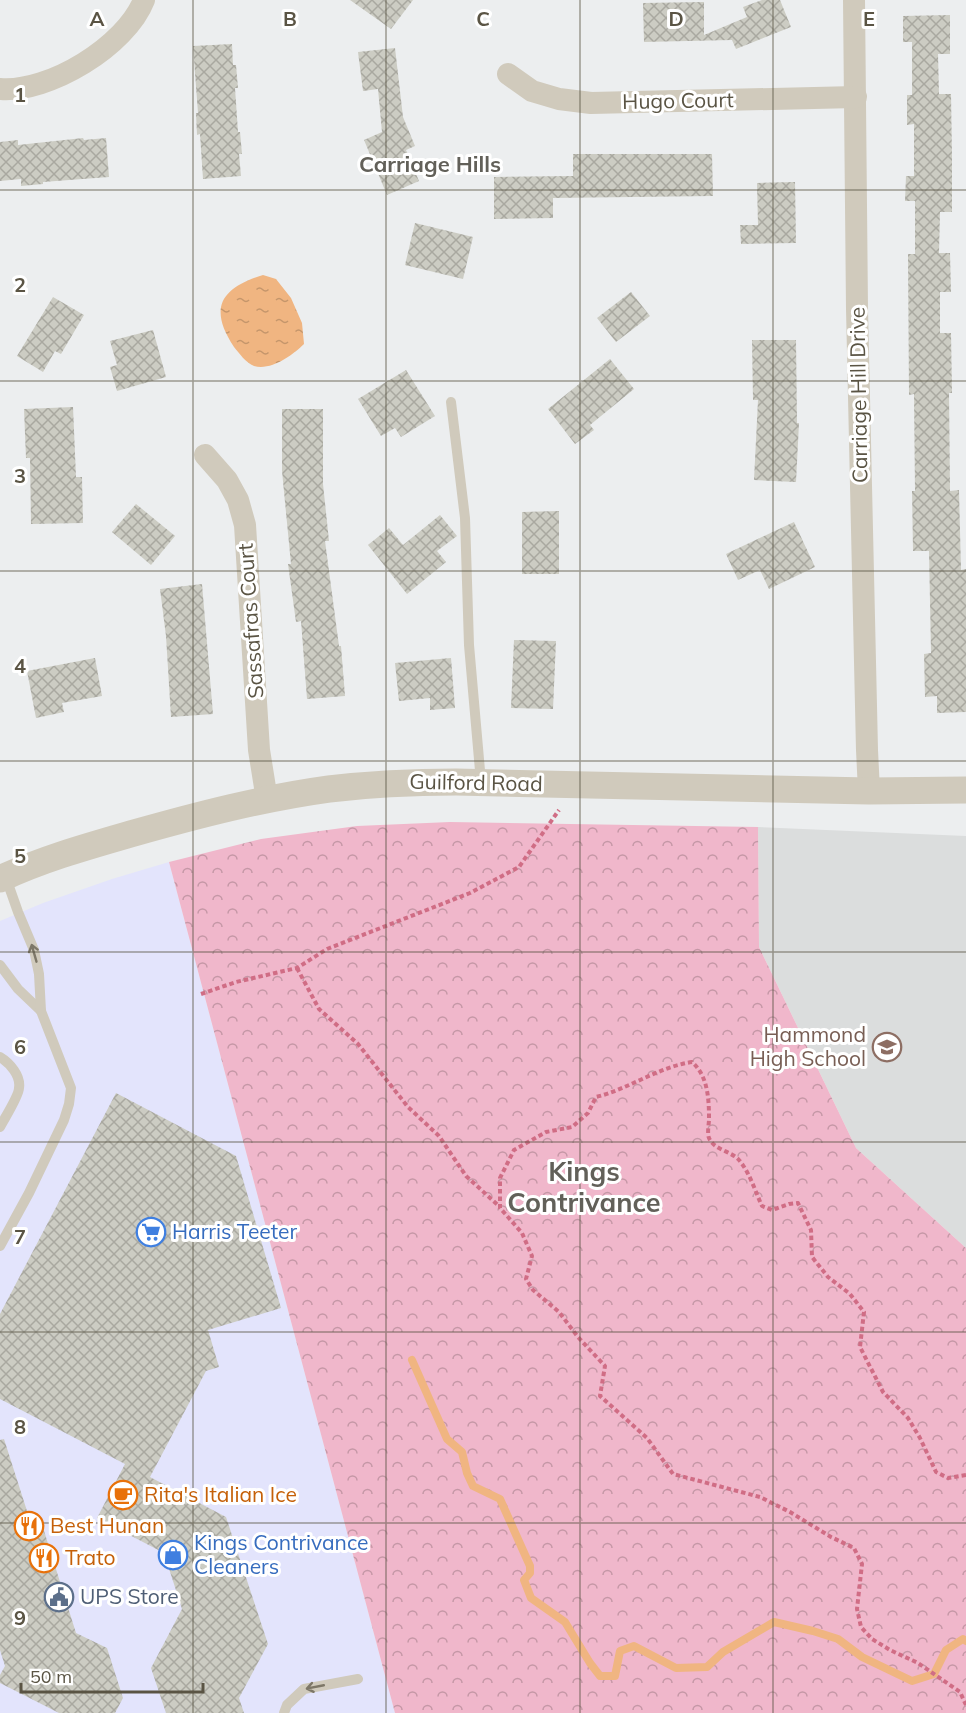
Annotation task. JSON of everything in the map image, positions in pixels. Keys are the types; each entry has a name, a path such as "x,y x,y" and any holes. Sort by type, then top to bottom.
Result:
{"street":[{"path":"0,89 9,90 41,84 75,70 104,49 124,30 144,0"},
{"name":"Carriage Hill Drive","path":"854,0 857,321 869,790"},
{"name":"Hugo Court","path":"508,74 532,91 559,99 591,103 856,97"},
{"name":"Sassafras Court","path":"205,455 227,480 238,500 245,525 259,750 267,800"},
{"name":"Guilford Road","path":"3,878 77,849 180,820 328,789 393,783 481,782 966,790"}],"lane":[{"path":"451,402 465,518 469,645 481,782"},
{"path":"0,1246 64,1120 71,1088 41,1011 39,974 34,950 3,878"},
{"path":"0,965 18,989 41,1011"},
{"path":"0,1058 16,1073 20,1089 0,1127"},
{"path":"284,1713 287,1705 304,1689 357,1678"}],"path":[{"path":"201,994 237,982 297,968 327,949 470,893 519,867 576,785"},
{"path":"297,968 319,1009 358,1044 408,1107 439,1136 466,1176 500,1208 522,1233 532,1256 526,1279 533,1290 559,1312 605,1366 600,1396 647,1438 673,1474 760,1497 854,1548 862,1564 857,1609 861,1627 872,1639 918,1663 960,1692 966,1705"},
{"path":"500,1208 500,1178 514,1150 546,1132 572,1127 588,1113 596,1097 614,1093 662,1071 692,1062 701,1070 705,1083 709,1104 709,1138 717,1147 738,1159 762,1206 772,1210 798,1203 812,1230 812,1257 828,1277 850,1294 864,1311 860,1347 884,1392 908,1418 936,1472 948,1478 966,1475"}],"shaded area":[{"name":"Hammond High School","path":"758,827 966,836 966,1248 856,1148 759,947"},
{"path":"169,862 395,1713 0,1713 0,921 43,903"}],"green space":[{"path":"450,822 758,827 759,947 856,1148 966,1248 966,1713 395,1713 169,862 261,839 357,826"}],"water":[{"path":"263,275 276,279 291,298 302,323 304,344 281,361 261,367 248,363 234,347 226,333 221,311 223,301 237,286"}],"building":[{"path":"350,0 413,0 391,29"},
{"path":"762,0 780,0 791,27 736,49 732,40 644,42 643,3 704,2 704,35 747,17 743,7"},
{"path":"950,15 950,54 938,54 939,94 951,94 952,157 952,212 940,212 939,253 950,253 951,292 940,292 940,333 951,333 950,491 959,490 961,570 966,569 966,712 937,713 937,696 925,697 924,654 931,653 929,551 913,551 914,394 909,395 908,254 915,254 915,201 905,201 906,176 914,176 914,124 907,125 907,95 912,95 912,42 903,42 903,16"},
{"path":"232,44 233,65 236,65 238,88 235,88 242,154 239,154 241,176 203,179 200,134 197,135 196,113 198,113 193,46"},
{"path":"395,48 403,117 415,146 406,150 419,181 387,195 364,140 382,132 378,89 363,91 358,52"},
{"path":"83,138 84,140 106,138 109,177 21,186 21,179 0,181 0,142 18,140 18,145"},
{"path":"573,154 712,154 713,196 553,198 553,218 494,219 494,177 573,176"},
{"path":"795,182 796,243 741,244 740,225 758,225 757,183"},
{"path":"415,223 473,237 463,279 405,265"},
{"path":"631,292 650,316 616,342 597,318"},
{"path":"53,297 84,315 61,354 55,351 43,372 17,356"},
{"path":"153,330 166,377 117,391 110,367 117,365 110,341"},
{"path":"752,340 796,340 797,423 799,423 796,482 754,480 758,400 753,400"},
{"path":"610,359 634,389 590,425 594,430 575,444 548,409"},
{"path":"406,370 435,416 401,437 395,428 381,436 358,399"},
{"path":"73,407 76,477 82,477 83,523 31,524 30,458 26,458 24,409"},
{"path":"282,409 323,409 323,484 329,541 325,541 339,646 341,646 345,696 307,699 301,621 296,622 288,564 291,564 282,471"},
{"path":"136,504 175,536 151,565 112,532"},
{"path":"559,511 559,574 522,574 522,512"},
{"path":"440,515 457,536 437,551 446,562 407,594 368,545 389,528 403,545"},
{"path":"794,522 815,567 769,589 760,570 738,580 726,554"},
{"path":"202,584 213,714 171,717 166,636 160,589"},
{"path":"514,640 556,641 553,709 511,708"},
{"path":"95,658 102,696 62,703 64,712 36,718 27,671"},
{"path":"451,658 455,708 430,710 430,698 399,701 395,663"},
{"name":"Harris Teeter","path":"116,1093 236,1156 281,1308 208,1330 219,1367 206,1371 150,1477 226,1517 268,1644 239,1698 244,1713 166,1713 151,1668 182,1609 164,1553 97,1518 125,1464 0,1399 0,1314"},
{"path":"4,1439 27,1511 40,1518 76,1633 107,1648 123,1698 115,1713 59,1713 0,1683 0,1675 5,1666 0,1650 0,1440"}],"waterway":[{"path":"412,1360 447,1439 462,1452 473,1486 500,1499 530,1566 530,1573 524,1580 531,1598 565,1622 600,1676 615,1676 620,1651 634,1646 676,1668 707,1667 723,1652 774,1622 838,1639 862,1657 912,1681 934,1674 946,1650 963,1639 966,1641"}],"place":[{"name":"Hammond High School","path":"887,1047"},
{"name":"Harris Teeter","path":"151,1232"},
{"name":"Rita's Italian Ice","path":"123,1495"},
{"name":"Best Hunan","path":"29,1526"},
{"name":"Kings Contrivance Cleaners","path":"173,1555"},
{"name":"Trato","path":"44,1558"},
{"name":"UPS Store","path":"59,1597"}],"district":[{"name":"Carriage Hills","path":"430,164"},
{"name":"Kings Contrivance","path":"584,1188"}]}
